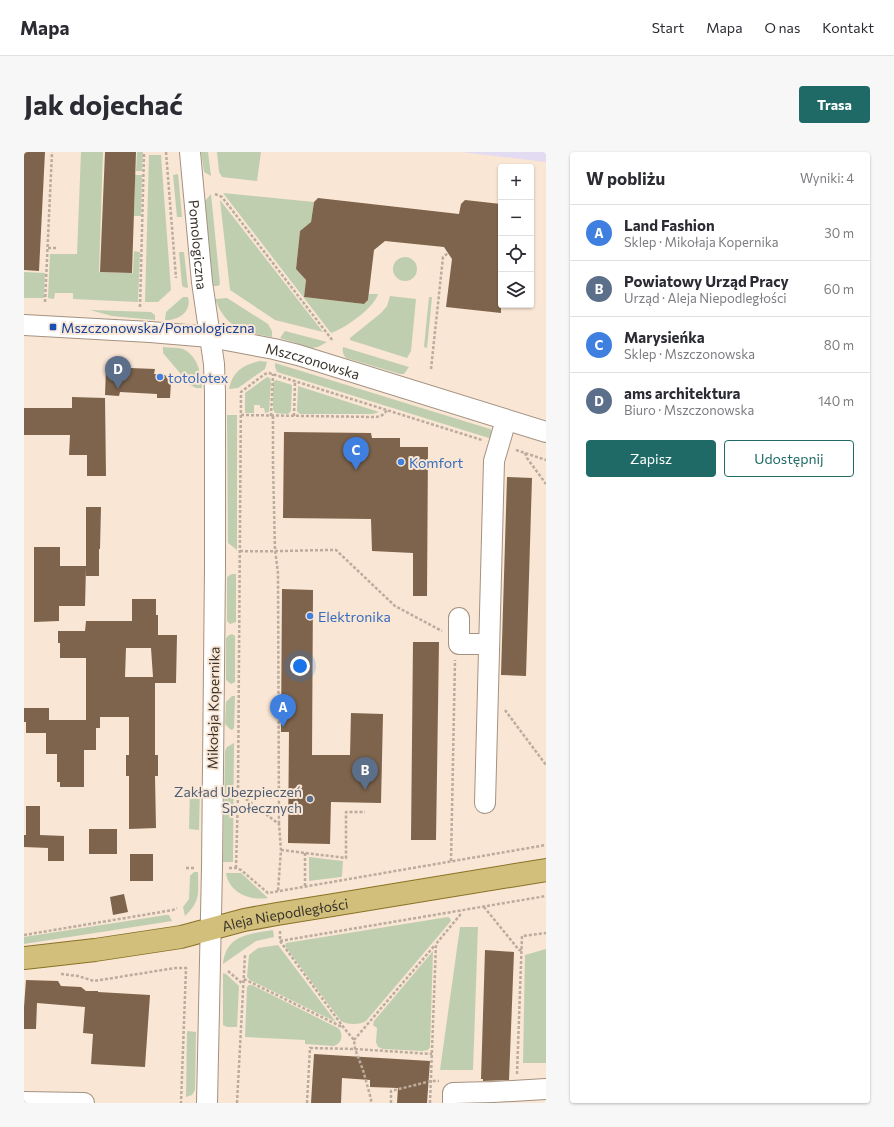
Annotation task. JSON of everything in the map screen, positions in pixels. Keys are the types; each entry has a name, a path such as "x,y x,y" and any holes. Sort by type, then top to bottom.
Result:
{"main road":[{"name":"Aleja Niepodległości","path":"24,958 95,950 181,937 244,920 546,870"}],"street":[{"name":"Pomologiczna","path":"190,152 202,282 210,338"},
{"name":"Mszczonowska","path":"24,325 143,331 210,338 274,349 298,355 546,432"},
{"name":"Mikołaja Kopernika","path":"207,1103 212,868 216,402 214,364 210,338"},
{"path":"485,803 494,461 506,420"},
{"path":"454,626 459,644 489,644"},
{"path":"453,1098 493,1092 546,1089"},
{"path":"24,1102 84,1103"}],"path":[{"path":"45,302 52,152"},
{"path":"140,307 144,152"},
{"path":"166,152 176,278"},
{"path":"215,194 222,197 333,342"},
{"path":"48,248 57,248"},
{"path":"431,369 443,257 448,253"},
{"path":"546,460 269,373 265,374 241,392 238,793 236,868 241,870 268,893 546,844"},
{"path":"273,374 272,416 274,550 278,573 281,850 279,890"},
{"path":"294,416 296,382"},
{"path":"241,415 374,418 385,414 387,410"},
{"path":"525,453 546,484"},
{"path":"240,551 264,552 274,550 336,550 395,606 454,626"},
{"path":"451,861 455,658"},
{"path":"238,793 280,824"},
{"path":"281,850 346,858 346,812 365,812"},
{"path":"305,853 305,886"},
{"path":"280,941 546,896"},
{"path":"484,907 519,950 522,950"},
{"path":"24,935 173,910 177,908"},
{"path":"354,1040 460,915 460,911"},
{"path":"280,928 280,941 354,1040 355,1049 363,1070 371,1103"},
{"path":"518,1075 522,936 546,933"},
{"path":"430,1103 436,944"},
{"path":"237,1103 245,954"},
{"path":"57,974 78,976 94,981 176,968 186,968 181,1103"},
{"path":"225,968 243,984"},
{"path":"244,979 344,1028"},
{"path":"307,1103 310,1048 355,1049 432,1054"},
{"path":"391,1103 391,1091 431,1081"}],"shaded area":[{"path":"461,152 546,152 546,162"}],"green space":[{"path":"81,152 103,152 99,272 133,273 134,251 140,252 138,302 73,299 73,293 55,293 54,299 48,298 50,254 77,254"},
{"path":"137,152 143,152 142,171 136,171"},
{"path":"201,152 208,152 211,176 204,172"},
{"path":"217,152 261,152 257,181 222,177 219,172"},
{"path":"149,155 161,155 171,290 158,302 145,302"},
{"path":"178,174 182,217 177,217 173,175"},
{"path":"135,175 142,175 141,216 134,216"},
{"path":"223,193 314,202 311,222 300,231 296,269 306,280 304,297 364,304 368,300 369,294 378,294 375,300 358,317 337,331 331,333"},
{"path":"211,194 220,284 218,286 213,286 205,201"},
{"path":"220,200 323,332 275,320 230,290"},
{"path":"179,252 184,252 188,288 183,287 182,285"},
{"path":"405,257 413,261 417,269 413,277 405,281 397,277 393,269 397,261"},
{"path":"24,272 45,273 44,298 24,298"},
{"path":"390,296 416,299 411,351 407,358 350,340 350,338 381,313 387,306"},
{"path":"183,297 188,297 189,302 186,311 175,319 165,320 166,312"},
{"path":"429,297 432,297 427,348 424,347"},
{"path":"227,298 268,324 272,331 272,337 252,333 237,327 230,322 219,309 215,299"},
{"path":"90,310 151,312 155,315 155,320 112,316"},
{"path":"285,331 327,342 318,347 312,348 280,338"},
{"path":"163,347 183,349 192,356 200,371 202,388 196,388 190,385 163,353"},
{"path":"343,347 409,367 404,374 400,374 346,358 343,353"},
{"path":"260,361 267,362 265,369 238,388 229,389 236,373 244,367"},
{"path":"275,363 490,429 492,431 492,439 277,372"},
{"path":"267,377 270,378 271,383 269,412 265,413 264,408 260,408 260,405 254,405 254,413 245,413 245,393"},
{"path":"276,380 292,385 291,411 288,414 275,413 273,409 273,383"},
{"path":"298,386 379,412 373,414 300,414 297,411"},
{"path":"227,415 237,415 237,550 228,543"},
{"path":"232,574 236,574 236,622 230,624 227,621 227,578"},
{"path":"232,634 235,636 235,682 231,684 226,680 226,638"},
{"path":"232,696 235,696 234,728 232,730 225,724 226,702"},
{"path":"234,743 233,862 223,862 225,751 227,747"},
{"path":"190,788 200,788 199,830 189,829"},
{"path":"309,857 343,861 342,876 309,881"},
{"path":"194,872 198,872 198,896 194,905 185,916 183,907 189,899 190,876"},
{"path":"226,873 241,873 268,898 254,898 241,894 231,886"},
{"path":"169,915 172,921 24,944 24,937"},
{"path":"448,917 451,921 366,1021 357,1024 350,1024 341,1021 285,946 286,943"},
{"path":"460,927 478,927 473,1070 440,1070"},
{"path":"273,930 274,937 256,941 223,964 225,954 234,942 247,935"},
{"path":"278,945 336,1022 250,980 247,977 249,955 258,948"},
{"path":"546,949 546,1063 523,1063 525,955"},
{"path":"433,951 430,1047 428,1050 423,1051 383,1049 378,1047 376,1042 377,1028 373,1025 374,1021"},
{"path":"223,973 239,986 237,1027 227,1027 223,1025"},
{"path":"252,985 338,1028 341,1033 339,1043 334,1046 305,1044 305,1040 245,1037 247,987"},
{"path":"187,1031 196,1032 195,1090 192,1095 186,1097"}],"building":[{"path":"24,152 45,152 39,271 24,270"},
{"path":"105,152 136,152 132,273 100,272"},
{"path":"318,198 459,214 461,204 465,200 498,204 498,308 501,308 501,313 446,307 452,259 444,247 385,241 374,250 368,300 364,304 304,297 306,280 296,269 300,231 311,222 314,202"},
{"path":"106,367 155,369 154,374 165,375 171,382 170,398 157,398 157,394 120,392 119,396 105,395"},
{"path":"72,397 105,398 106,476 87,476 87,455 69,455 70,435 24,435 24,408 72,408"},
{"path":"284,432 371,433 372,438 400,438 400,447 428,447 427,596 413,596 413,553 372,551 371,519 283,518"},
{"path":"507,477 532,478 526,676 501,675"},
{"path":"86,507 101,507 99,576 86,576 86,567 85,606 59,606 59,621 34,622 34,547 60,547 60,566 86,566"},
{"path":"282,589 313,590 312,755 350,755 351,713 383,714 381,803 331,802 330,844 288,843 289,732 281,732"},
{"path":"132,599 156,599 158,635 177,635 176,683 155,683 155,755 158,755 158,776 155,776 156,828 129,829 129,776 126,776 126,755 129,755 129,717 100,717 100,728 96,728 96,750 84,750 84,787 60,787 60,782 57,782 57,754 46,754 46,733 26,733 26,722 24,722 24,708 49,708 49,720 86,720 86,658 60,658 58,631 85,631 86,621 132,621","holes":["126,648 151,648 153,677 125,677"]},
{"path":"413,642 439,642 436,840 411,840"},
{"path":"26,806 40,806 40,835 64,836 64,861 48,861 48,848 24,847 24,835 26,835"},
{"path":"89,829 117,829 117,854 89,854"},
{"path":"130,854 153,854 153,881 130,881"},
{"path":"124,894 128,912 113,915 110,897"},
{"path":"485,950 514,952 509,1080 483,1081 483,1079 481,1079"},
{"path":"26,980 58,981 61,986 81,987 86,991 150,995 145,1067 91,1064 93,1034 83,1033 85,1007 37,1003 36,1029 24,1029"},
{"path":"314,1054 430,1061 427,1103 397,1103 398,1088 370,1087 370,1080 342,1078 341,1103 311,1103"}],"place":[{"name":"Mszczonowska/Pomologiczna","path":"53,327"},
{"name":"totolotex","path":"160,377"},
{"name":"ams architektura","path":"118,389"},
{"name":"Komfort","path":"401,462"},
{"name":"Marysieńka","path":"356,470"},
{"name":"Elektronika","path":"310,616"},
{"name":"Land Fashion","path":"283,727"},
{"name":"Powiatowy Urząd Pracy","path":"365,790"},
{"name":"Zakład Ubezpieczeń Społecznych","path":"310,799"}]}
